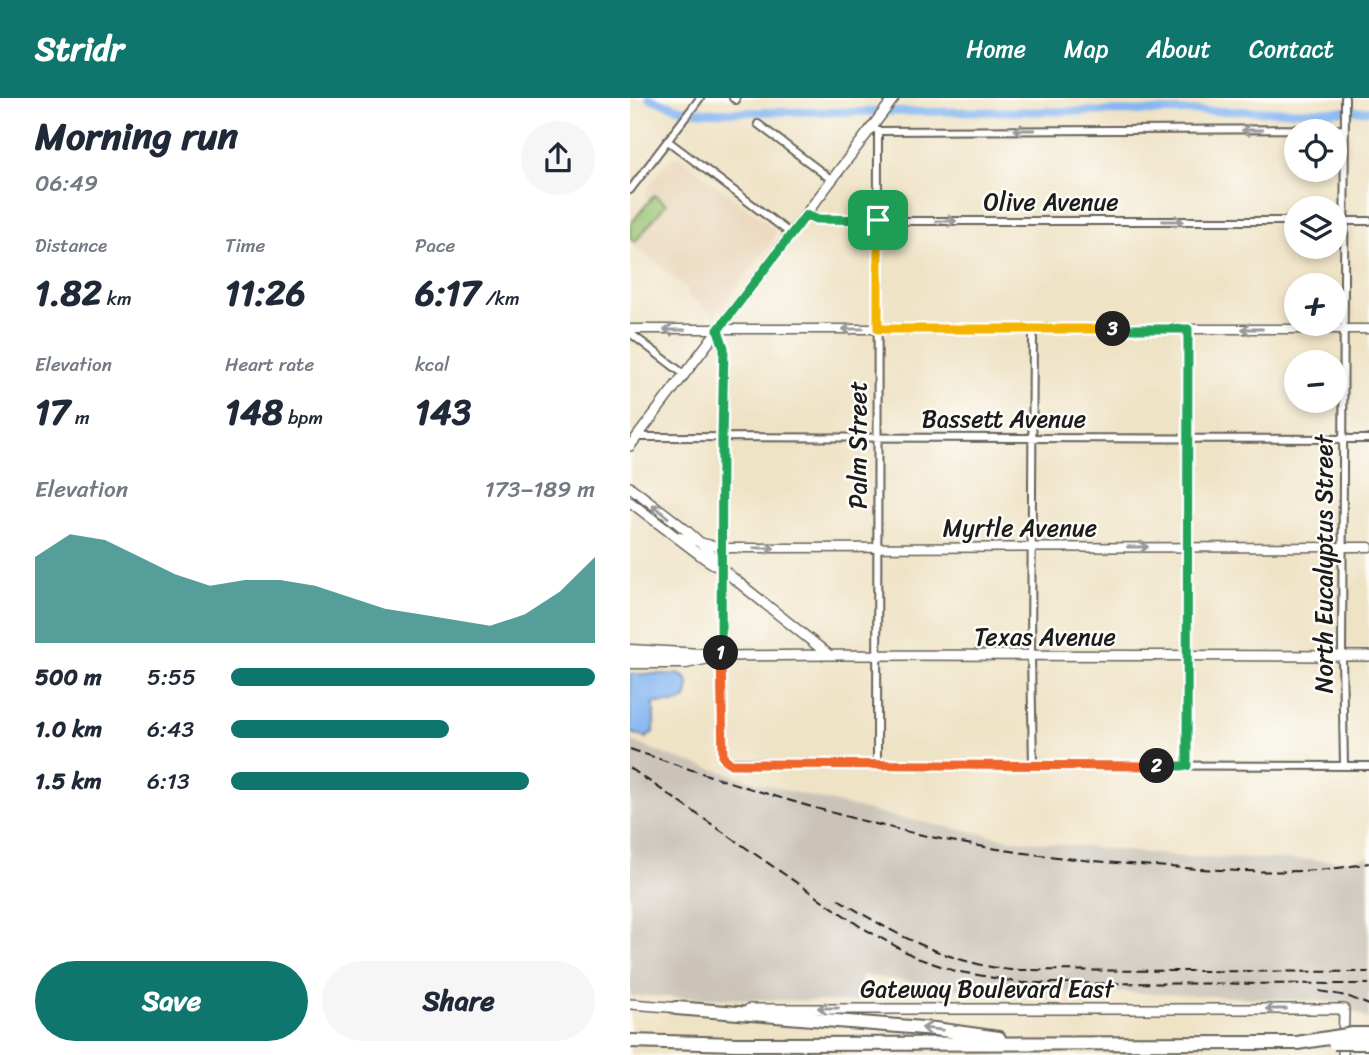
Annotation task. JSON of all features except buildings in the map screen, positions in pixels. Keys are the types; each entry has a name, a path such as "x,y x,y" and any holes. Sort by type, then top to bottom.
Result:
{"highway":[{"path":"676,1008 935,1029 1048,1045"},
{"path":"1297,1043 1369,1034"},
{"path":"630,1041 674,1044 1369,1043"}],"main road":[{"path":"630,446 876,126 894,98"},
{"path":"630,454 639,437"},
{"path":"630,487 700,544 723,570"},
{"path":"630,502 723,570 829,655"},
{"path":"630,657 722,656"},
{"name":"Texas Avenue","path":"722,656 1369,656"},
{"name":"Gateway Boulevard East","path":"630,1004 676,1008 1345,1009 1343,1055"}],"street":[{"path":"630,190 633,181 668,141 699,99"},
{"name":"North Eucalyptus Street","path":"1345,99 1345,119"},
{"path":"758,124 832,180"},
{"path":"876,126 1284,129"},
{"name":"Palm Street","path":"876,126 877,765"},
{"path":"668,141 791,234"},
{"name":"Olive Avenue","path":"806,215 816,219 878,220 1284,220"},
{"path":"1347,221 1369,221"},
{"path":"1032,765 1033,329"},
{"path":"1187,766 1188,329"},
{"path":"718,330 724,348 722,656 723,757 727,762 1369,766"},
{"path":"630,331 1284,330"},
{"path":"1347,330 1369,330"},
{"path":"630,331 685,375"},
{"name":"North Eucalyptus Street","path":"1344,336 1344,766"},
{"name":"Bassett Avenue","path":"639,437 1369,439"},
{"name":"Myrtle Avenue","path":"673,535 723,548 1369,547"},
{"name":"Texas Avenue","path":"630,649 686,651 722,656"},
{"name":"Texas Avenue","path":"630,664 686,664 722,656"}],"shaded area":[{"path":"678,156 775,230 774,239 715,316 686,294 688,289 630,242 630,221 646,202 646,190 670,158"},
{"path":"630,740 671,757 788,791 886,815 1009,839 1183,857 1351,861 1369,856 1369,1020 1337,1002 1152,993 997,995 862,975 856,1002 630,996"}],"green space":[{"path":"654,195 666,204 635,242 630,238 630,225"}],"water":[{"path":"630,674 678,674 686,678 689,686 686,699 677,703 654,703 654,731 646,738 630,732"}],"waterway":[{"path":"649,98 681,109 704,112 1369,111"}],"railway":[{"path":"630,749 823,810 941,839 1001,850 1093,861 1231,871 1299,871 1369,863"},
{"path":"630,768 861,927 917,958 955,971 1022,983 1369,984"},
{"path":"838,899 879,924 941,953 1010,970 1369,972"},
{"path":"1319,991 1347,996 1369,1005"}],"route":[{"path":"806,215 816,219 878,220 878,329 1188,329 1187,766 731,764 723,757 721,622 724,348 718,330 806,215"}]}
